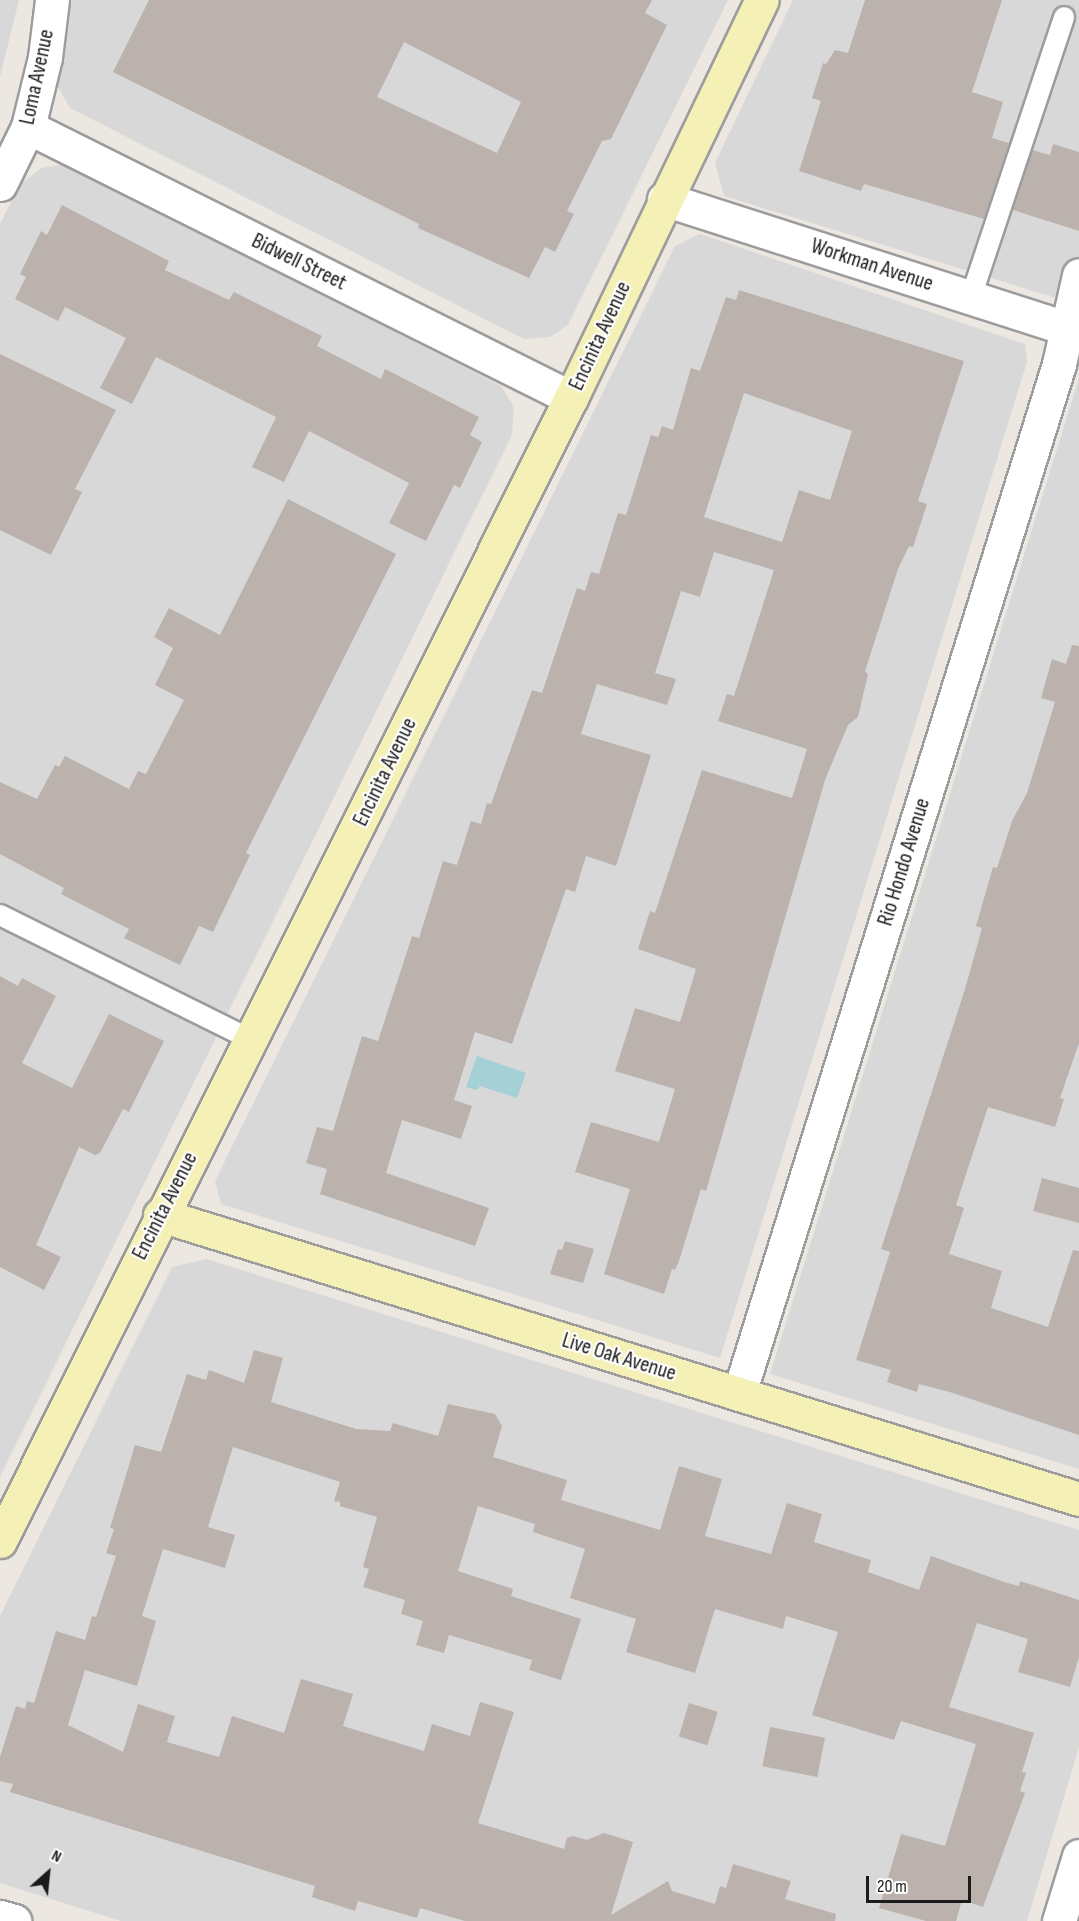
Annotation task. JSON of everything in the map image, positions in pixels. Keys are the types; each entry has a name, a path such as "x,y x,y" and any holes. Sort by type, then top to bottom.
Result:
{"street":[{"name":"Loma Avenue","path":"0,184 28,127 45,57 52,0"},
{"name":"Encinita Avenue","path":"0,1541 160,1215 252,1040 571,398 664,199 762,0"},
{"name":"Bidwell Street","path":"28,127 571,398"},
{"name":"Workman Avenue","path":"664,199 1074,331"},
{"name":"Rio Hondo Avenue","path":"738,1394 1074,331 1079,275"},
{"name":"Live Oak Avenue","path":"160,1215 1079,1499"},
{"path":"1059,1921 1079,1856"},
{"path":"0,1917 14,1921"}],"lane":[{"path":"971,297 1064,17"},
{"path":"0,915 252,1040"}],"shaded area":[{"path":"0,0 19,0 0,77"},
{"path":"70,0 728,0 568,325 550,337 524,339 70,108 54,80"},
{"path":"793,0 1079,0 1079,305 724,196 715,163"},
{"path":"67,164 501,386 514,407 512,435 0,1477 0,224 20,184 42,168"},
{"path":"700,234 1025,344 1027,362 720,1358 221,1204 215,1181 675,246"},
{"path":"1079,378 1079,1469 770,1374"},
{"path":"206,1259 1079,1530 1079,1747 1027,1921 121,1921 0,1883 0,1616 172,1267"}],"water":[{"path":"477,1056 526,1073 517,1098 480,1086 477,1090 466,1087"}],"building":[{"path":"149,0 652,0 645,13 667,25 611,139 602,141 567,211 574,214 555,252 545,247 529,278 418,228 419,224 113,72","holes":["404,42 521,102 497,153 377,97"]},
{"path":"865,0 1002,0 972,92 1003,102 992,138 1009,143 984,219 864,184 861,191 799,171 821,101 812,98 823,63 826,64 835,50 848,53"},
{"path":"1053,144 1079,152 1079,231 1013,210 1032,150 1050,155"},
{"path":"62,205 169,261 165,270 229,300 234,292 322,336 317,346 381,379 385,369 479,417 470,435 482,442 460,488 454,485 426,541 389,523 409,483 309,431 284,482 252,467 276,417 156,357 132,404 100,388 126,338 65,307 58,321 15,299 26,277 20,274 41,231 47,235"},
{"path":"739,290 964,361 918,501 927,504 913,547 909,546 898,569 865,671 868,674 858,717 848,725 825,780 706,1191 701,1189 679,1261 675,1270 672,1269 664,1294 604,1274 630,1189 575,1172 591,1122 659,1142 675,1089 615,1071 635,1008 680,1022 696,969 638,949 650,911 655,913 702,770 792,798 807,749 718,721 727,694 734,696 774,570 714,552 700,597 681,591 655,673 676,679 667,705 597,684 581,734 651,755 616,866 586,856 575,892 566,889 512,1044 475,1032 454,1100 472,1106 461,1139 402,1120 386,1173 489,1208 475,1246 320,1194 327,1169 306,1163 317,1127 333,1131 362,1036 378,1041 412,936 419,938 443,861 457,865 471,821 481,824 487,803 491,804 532,690 542,693 577,588 585,591 591,572 599,574 618,513 626,515 651,435 658,437 662,426 673,430 691,368 700,371 726,297 736,300","holes":["744,393 852,431 830,500 799,490 782,542 704,517"]},
{"path":"0,354 116,410 75,489 82,492 51,555 0,530"},
{"path":"288,499 396,554 246,853 250,855 213,932 199,926 180,965 124,938 129,929 61,894 64,888 0,854 0,782 37,799 55,765 59,767 65,756 129,789 138,771 146,774 184,700 155,685 173,648 154,637 169,608 220,635"},
{"path":"1072,645 1079,646 1079,1043 1060,1098 1064,1099 1055,1127 988,1107 956,1205 964,1208 949,1254 1002,1271 991,1308 1048,1327 1073,1250 1079,1251 1079,1435 953,1393 919,1384 917,1392 887,1382 891,1370 856,1360 890,1252 881,1249 965,989 982,928 976,926 993,867 997,868 1012,821 1027,793 1055,702 1041,698 1052,659 1066,664"},
{"path":"0,976 18,986 22,978 56,996 22,1063 72,1088 109,1014 164,1041 129,1112 123,1109 100,1153 95,1155 79,1147 36,1245 61,1257 44,1290 0,1267"},
{"path":"1042,1178 1079,1188 1079,1223 1033,1211"},
{"path":"565,1241 594,1249 583,1283 550,1274 558,1249 562,1250"},
{"path":"254,1350 283,1358 271,1402 356,1429 390,1431 393,1423 438,1436 448,1404 495,1414 502,1426 493,1457 567,1480 561,1500 660,1530 679,1466 722,1479 705,1536 771,1554 787,1503 822,1514 814,1542 871,1560 868,1572 919,1590 931,1556 1004,1582 1019,1586 1020,1581 1079,1600 1079,1657 1070,1687 1018,1672 1028,1639 977,1623 949,1707 1034,1733 1022,1772 1026,1773 1020,1791 1025,1793 983,1907 962,1900 956,1921 926,1921 879,1908 901,1834 945,1846 976,1744 901,1721 894,1740 812,1715 838,1632 786,1616 783,1629 715,1609 695,1673 626,1652 636,1619 570,1598 585,1549 533,1532 535,1524 478,1506 458,1571 513,1589 511,1596 581,1619 561,1680 529,1670 532,1660 449,1635 444,1653 416,1645 423,1621 401,1614 405,1600 363,1587 369,1569 363,1567 377,1517 340,1506 340,1502 334,1501 340,1482 233,1447 208,1527 235,1535 225,1568 163,1549 142,1616 156,1621 137,1686 85,1670 68,1725 123,1752 138,1704 175,1716 167,1742 219,1757 232,1716 284,1733 301,1679 353,1694 343,1726 424,1751 432,1724 470,1736 480,1702 514,1712 478,1823 564,1849 567,1838 573,1836 587,1840 604,1833 633,1842 611,1915 668,1881 672,1891 715,1904 720,1886 726,1888 733,1864 791,1881 785,1899 836,1914 835,1921 465,1921 420,1908 417,1918 358,1901 355,1911 312,1897 315,1886 10,1792 13,1784 0,1781 0,1757 16,1706 25,1709 27,1701 34,1703 56,1631 85,1640 92,1616 96,1617 116,1556 106,1553 114,1529 110,1528 135,1445 161,1452 187,1374 206,1380 209,1370 244,1383"},
{"path":"689,1703 718,1712 707,1745 679,1736"},
{"path":"770,1727 825,1738 817,1777 762,1766"}]}
